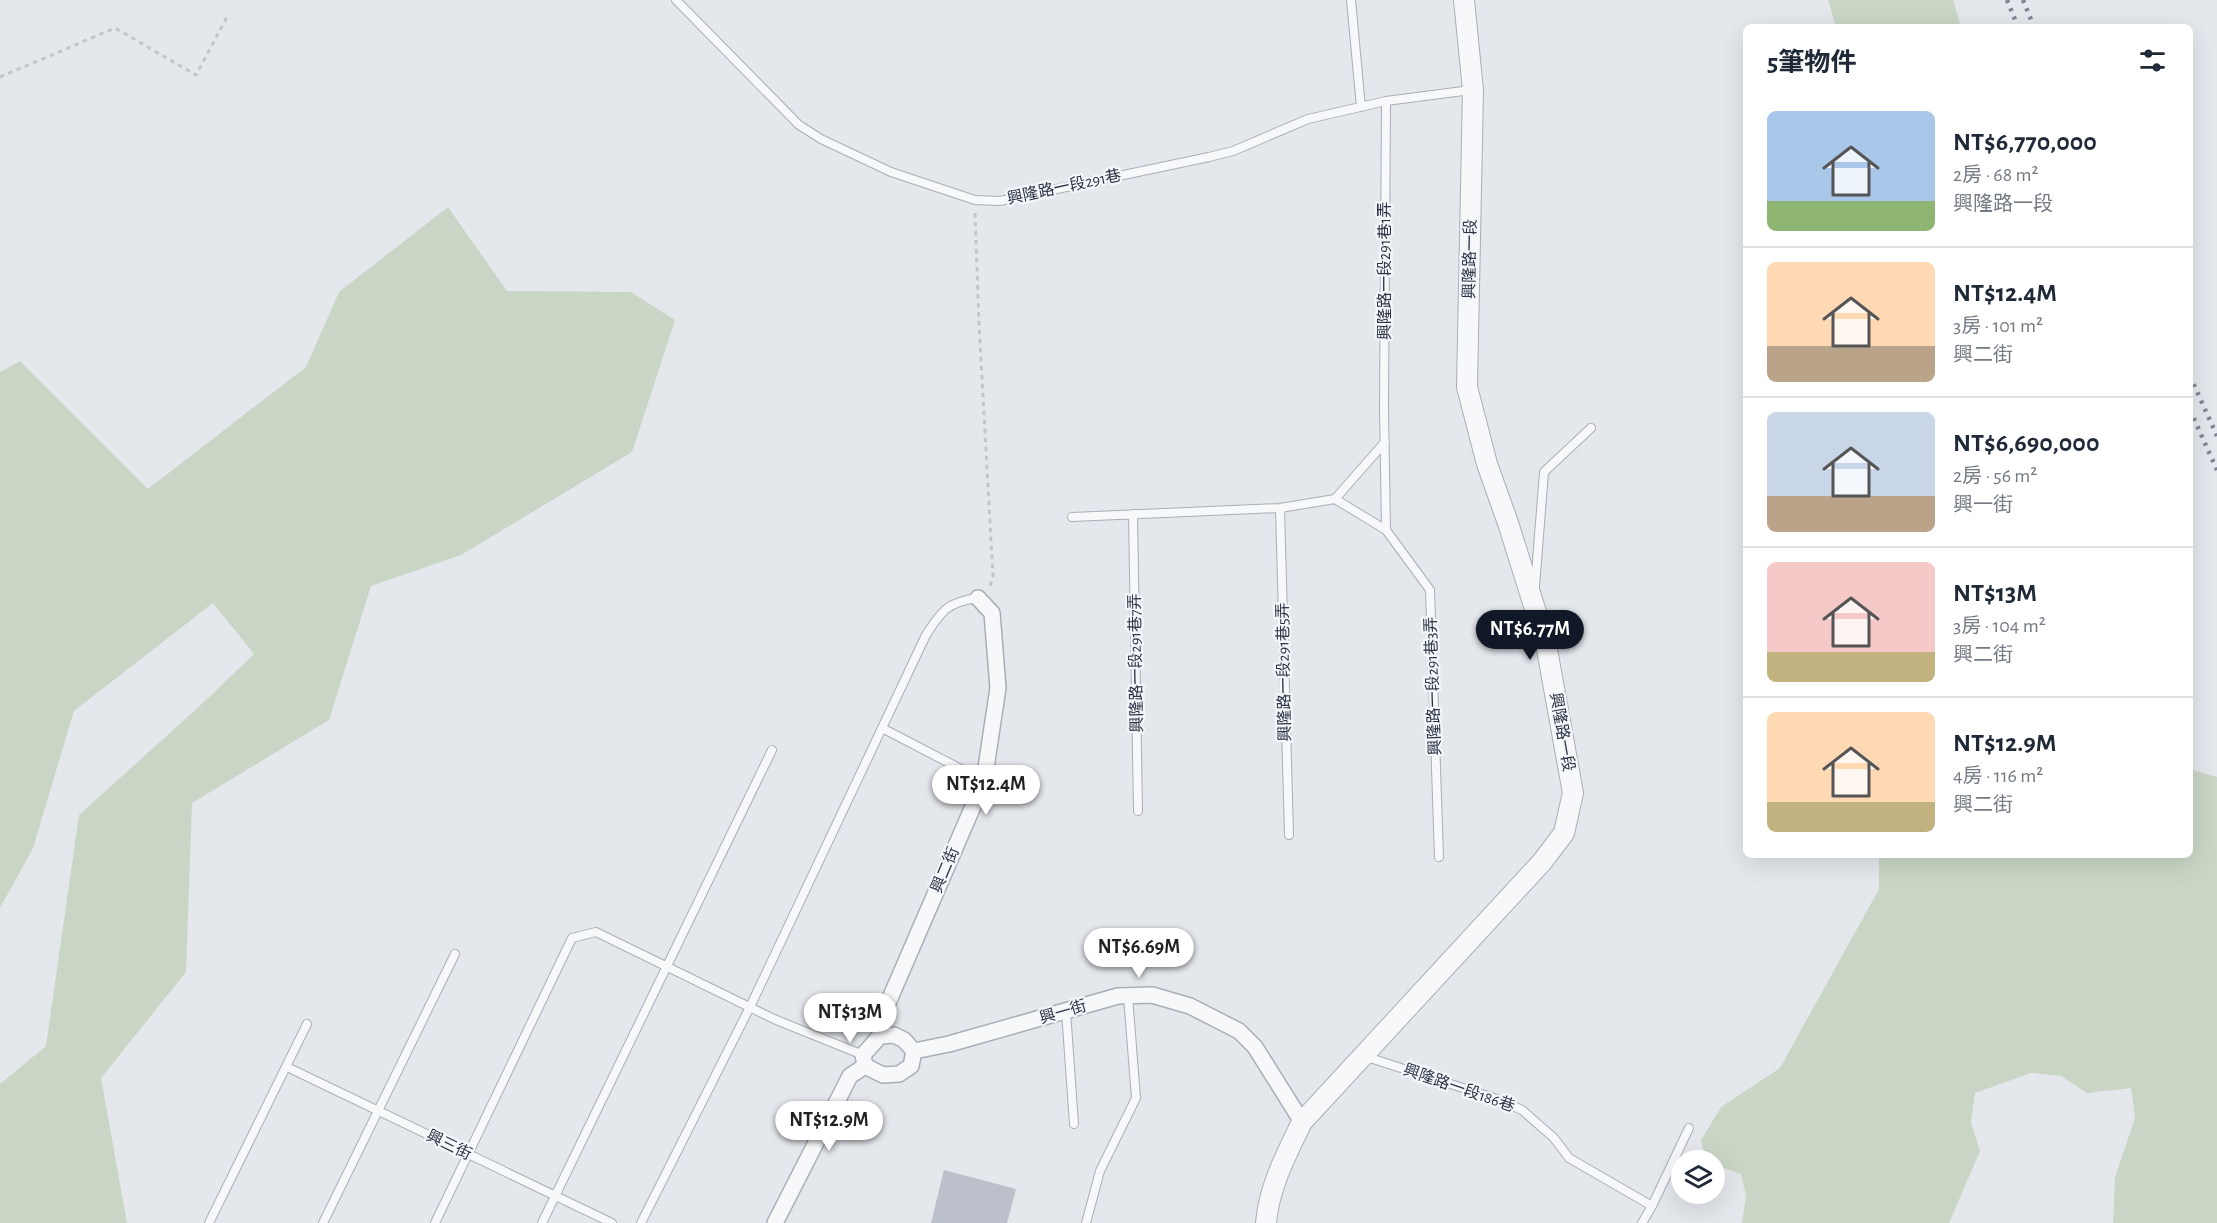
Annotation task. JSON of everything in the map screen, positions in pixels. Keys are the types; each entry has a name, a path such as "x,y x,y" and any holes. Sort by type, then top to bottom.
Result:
{"street":[{"name":"興隆路一段","path":"1266,1223 1267,1209 1280,1168 1302,1122 1542,862 1564,833 1573,793 1546,644 1487,464 1467,387 1473,90 1464,0"},
{"name":"興二街","path":"880,1036 881,1019 984,781 998,688 992,613 982,602"},
{"name":"興一街","path":"914,1051 949,1044 1118,996 1152,995 1190,1006 1239,1031 1256,1047 1302,1122"},
{"path":"775,1223 850,1076 880,1036 894,1035 904,1040 914,1051 911,1066 899,1074 883,1075 864,1060"}],"lane":[{"name":"興隆路一段291巷","path":"676,0 800,125 821,139 891,172 975,200 1000,201 1225,153 1308,119 1386,101 1473,90"},
{"path":"1351,0 1360,107"},
{"name":"興隆路一段291巷1弄","path":"1386,101 1386,530"},
{"path":"1533,602 1544,472 1591,428"},
{"path":"1072,517 1280,508 1335,499 1385,442"},
{"path":"1335,499 1386,530"},
{"name":"興隆路一段291巷5弄","path":"1280,508 1289,835"},
{"name":"興隆路一段291巷7弄","path":"1133,514 1138,811"},
{"name":"興隆路一段291巷3弄","path":"1386,530 1430,591 1439,857"},
{"path":"641,1223 750,1007 926,635 940,613 959,600 982,602"},
{"path":"882,728 984,781"},
{"path":"542,1223 772,750"},
{"path":"435,1223 572,938 596,932 864,1060"},
{"path":"323,1223 455,954"},
{"path":"1086,1223 1100,1171 1136,1098 1128,996"},
{"path":"1066,1011 1074,1124"},
{"path":"209,1223 307,1024"},
{"name":"興隆路一段186巷","path":"1362,1059 1384,1063 1500,1100 1522,1110 1554,1138 1569,1158 1652,1206"},
{"name":"興三街","path":"287,1066 612,1223"},
{"path":"1642,1223 1689,1128"}],"path":[{"path":"0,77 115,28 196,75 227,17"},
{"path":"975,200 979,324 993,577 982,602"}],"green space":[{"path":"1828,0 1953,0 1960,24 1835,24"},
{"path":"448,207 507,291 631,292 675,320 632,452 461,555 371,586 329,720 192,803 186,972 101,1078 127,1223 0,1223 0,1084 46,1046 79,815 254,654 213,603 74,711 33,848 0,908 0,372 20,361 148,489 306,367 339,292"},
{"path":"2193,770 2217,777 2217,1223 2113,1223 2115,1177 2135,1118 2131,1088 2087,1093 2061,1076 2031,1073 1975,1093 1971,1122 1980,1151 1949,1223 1742,1223 1746,1196 1741,1174 1725,1168 1725,1150 1703,1150 1701,1140 1721,1107 1780,1068 1879,889 1879,858 2193,858"}],"building":[{"path":"944,1170 1016,1189 1007,1223 931,1223"}],"railway":[{"path":"2007,0 2017,24"},
{"path":"2023,0 2033,24"},
{"path":"2193,383 2217,436"},
{"path":"2193,417 2217,470"}]}
